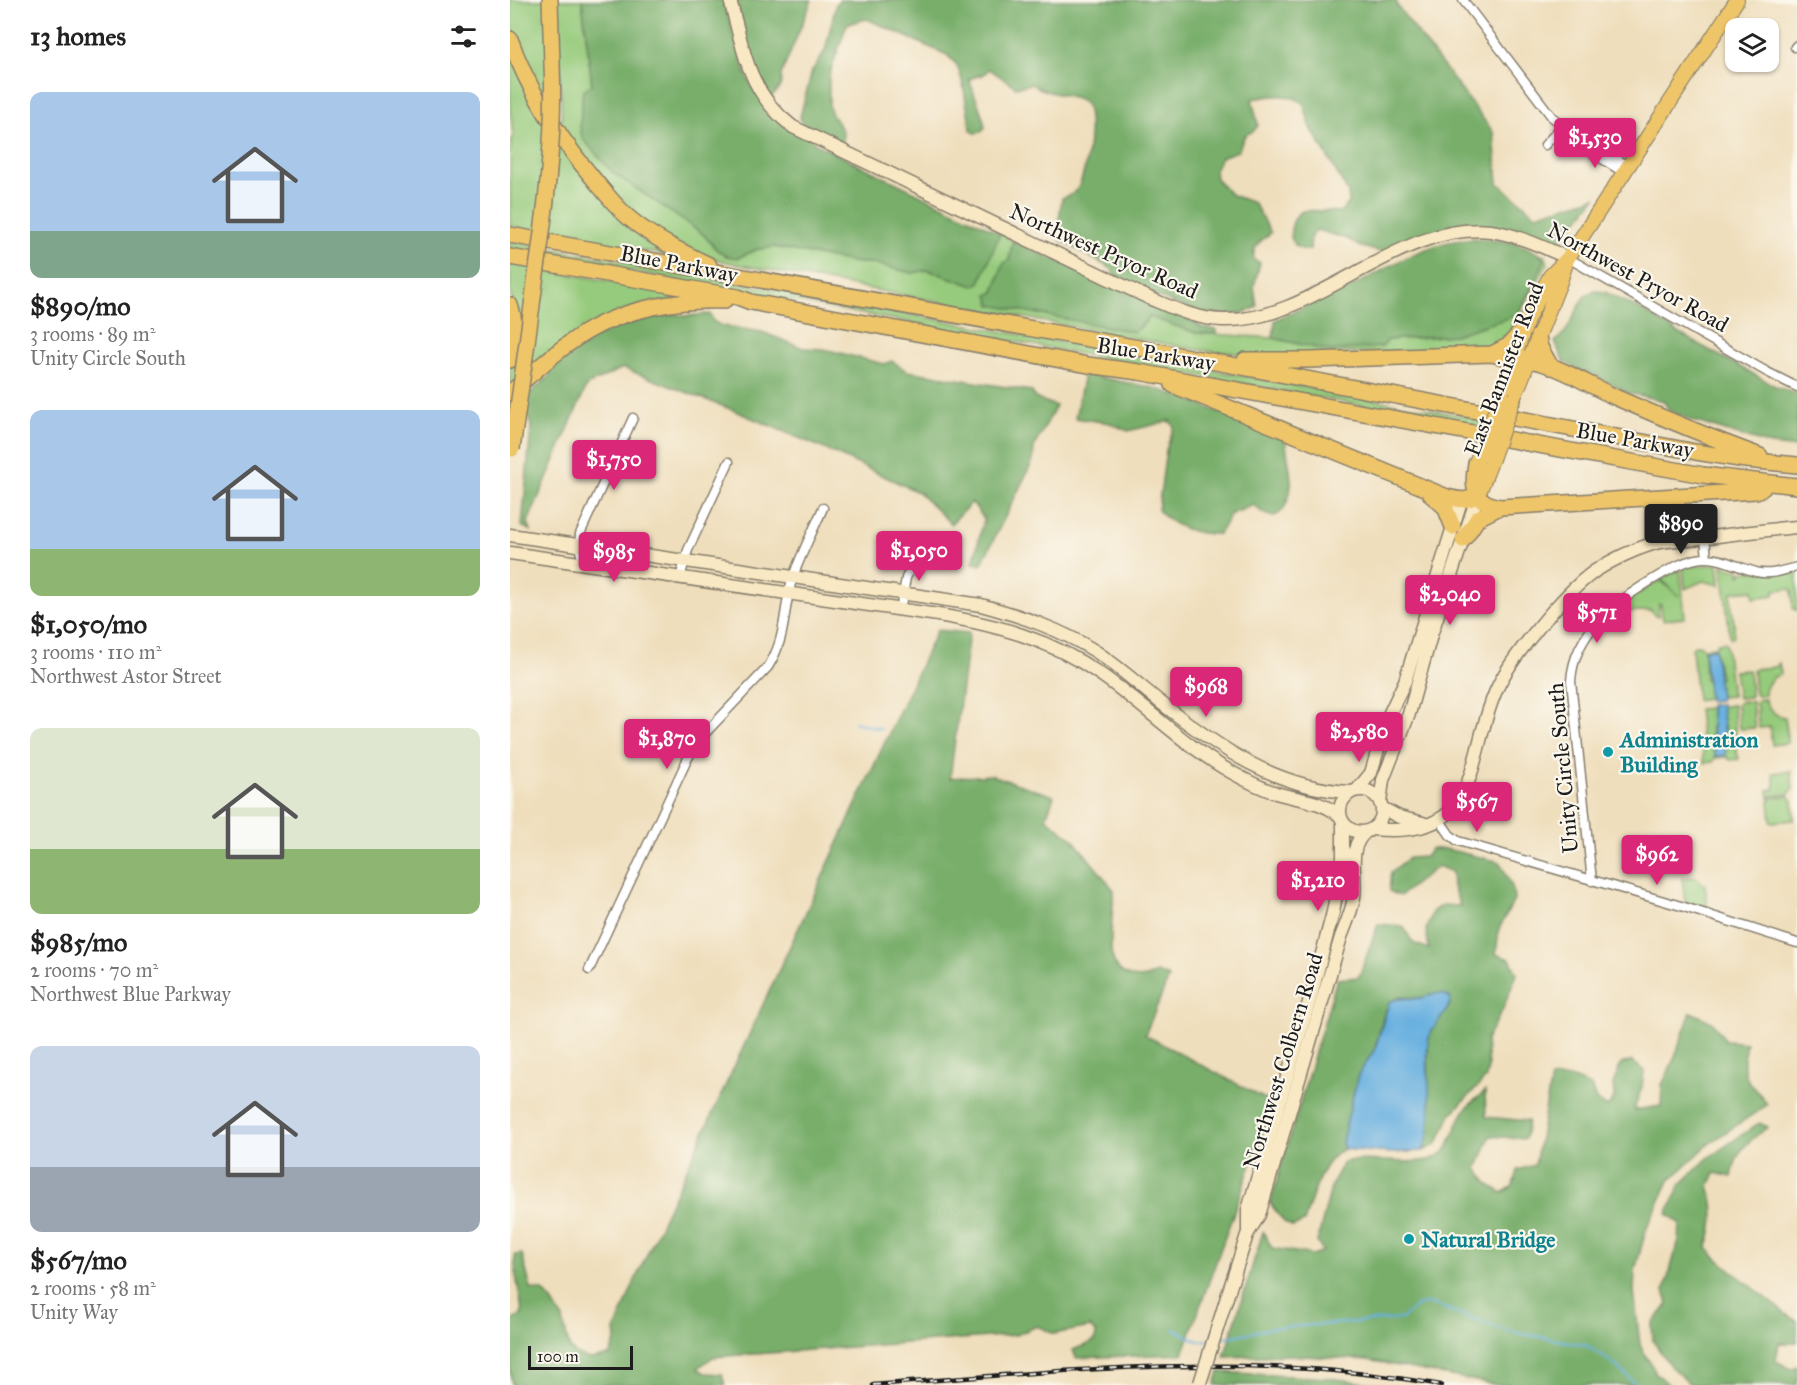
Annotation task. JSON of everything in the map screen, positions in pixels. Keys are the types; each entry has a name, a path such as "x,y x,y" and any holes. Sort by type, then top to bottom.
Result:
{"highway":[{"path":"511,455 545,215 552,149 554,110 550,0"},
{"path":"510,39 528,82 563,141 611,200 628,217 653,236 731,274"},
{"name":"Blue Parkway","path":"510,235 1167,353 1684,450 1791,465"},
{"name":"Blue Parkway","path":"510,257 738,297 751,302 1088,365 1139,372 1702,475 1797,486"},
{"path":"510,393 567,345 587,332 615,319 663,306 710,300 751,302"},
{"path":"510,304 515,336 510,360"},
{"path":"1492,354 1531,333 1551,367"},
{"path":"1167,353 1254,361 1492,354 1507,357 1512,363 1516,375 1508,395"},
{"path":"1512,363 1521,359 1529,359 1551,367 1704,435 1791,465"},
{"path":"1139,372 1422,487 1461,501 1478,495"},
{"path":"1481,462 1474,487 1485,503 1500,507 1756,491 1771,484"},
{"path":"1422,487 1445,507 1453,527"},
{"path":"1463,540 1478,518 1500,507"}],"main road":[{"name":"Northwest Pryor Road","path":"730,0 750,73 757,87 778,114 794,127 1149,298 1187,314 1225,320 1270,313 1395,254 1446,234 1489,231 1517,237 1568,258"},
{"name":"East Bannister Road","path":"1512,363 1531,333 1568,258 1737,0"},
{"name":"East Bannister Road","path":"1481,462 1508,395 1529,359 1531,333"},
{"path":"1341,819 1341,802 1366,781 1374,766 1387,719 1406,681 1461,501 1481,462"},
{"path":"1370,830 1381,817 1383,780 1409,714 1432,632 1478,495"},
{"path":"510,553 996,626 1052,647 1100,673 1190,746 1230,772 1275,793 1322,804 1353,831 1416,828 1434,821 1456,805 1467,789 1495,693 1517,656 1582,581 1614,560 1654,543 1797,527"},
{"path":"510,535 981,605 1027,619 1073,638 1102,656 1206,738 1266,771 1329,791 1371,792 1381,805 1399,817 1414,822 1434,821"},
{"name":"Northwest Colbern Road","path":"1247,1235 1248,1210 1333,912 1343,857 1341,819"},
{"name":"Northwest Colbern Road","path":"1200,1384 1247,1235 1259,1215 1341,937 1351,911 1355,881 1353,862 1355,845 1360,836 1370,830"}],"street":[{"path":"1463,0 1547,110 1562,126 1587,144 1597,147 1625,169"},
{"path":"1545,145 1562,126"},
{"name":"Northwest Pryor Road","path":"1568,258 1797,387"},
{"path":"583,563 579,546 580,534 633,418"},
{"path":"680,578 688,550 729,462"},
{"path":"589,970 696,744 768,667 775,656 783,636 793,578 823,508"},
{"path":"1705,537 1707,558"},
{"path":"1692,539 1695,559"},
{"path":"900,610 906,578 919,549"},
{"name":"Unity Circle South","path":"1592,881 1571,681 1573,666 1586,637 1607,612 1624,597 1674,567 1695,559 1720,560 1764,573 1797,567"},
{"path":"1434,821 1458,841 1797,943"}],"green space":[{"path":"510,0 547,0 551,111 521,55 510,22"},
{"path":"557,0 582,0 592,86 580,125 612,172 703,234 717,250 737,258 758,249 774,247 859,263 872,263 912,273 928,270 974,286 980,282 1000,233 1013,241 1009,260 1003,264 994,292 1139,329 1150,317 1196,333 1273,338 1329,351 1388,340 1454,335 1545,260 1539,253 1545,255 1548,263 1505,340 1496,348 1264,356 1198,350 735,264 705,256 667,239 630,211 562,130"},
{"path":"582,0 723,0 746,74 753,89 818,145 1000,233 980,282 974,286 928,270 912,273 872,263 859,263 774,247 758,249 737,258 726,256 717,250 703,234 612,172 582,138 580,125 583,90 592,85"},
{"path":"736,0 812,0 781,75 780,87 772,96 767,95 751,58"},
{"path":"839,0 1396,0 1398,7 1494,133 1498,183 1536,215 1596,197 1558,245 1516,231 1484,226 1385,253 1358,246 1348,239 1317,230 1311,236 1310,250 1301,249 1294,244 1291,234 1295,217 1307,210 1340,212 1349,203 1348,192 1311,128 1303,103 1285,96 1252,99 1258,125 1254,131 1245,135 1238,151 1221,157 1215,170 1216,179 1232,195 1254,203 1271,233 1258,244 1254,251 1254,260 1260,263 1254,286 1257,307 1240,313 1222,315 1203,312 1165,300 1114,276 1112,269 1059,239 1057,232 1062,198 1074,193 1079,186 1088,148 1088,110 1084,103 1073,97 1045,91 1032,84 1016,87 989,69 984,74 969,79 985,127 981,132 975,133 971,130 963,84 957,65 947,55 867,19 847,24 829,76 829,106 843,131 843,144 806,127 800,117 812,71 825,51 836,4"},
{"path":"510,48 567,152 676,257 510,226 510,152 513,135 510,109"},
{"path":"1473,238 1521,245 1545,260 1518,315 1454,335 1388,340 1382,347 1329,351 1273,338 1275,320 1353,286 1424,250"},
{"path":"510,241 1482,419 1479,427 510,249"},
{"path":"1013,241 1201,327 1217,330 1215,334 1196,333 1150,317 1134,332 991,305 988,295 994,292 1003,264 1009,260"},
{"path":"510,264 692,295 626,310 510,387 510,368 514,361"},
{"path":"1594,291 1605,292 1638,308 1678,333 1777,387 1797,394 1797,448 1771,445 1690,420 1668,410 1664,401 1628,393 1563,361 1555,342 1566,331 1584,297"},
{"path":"676,314 684,316 710,314 714,322 723,326 762,332 803,348 824,349 884,364 892,361 907,371 1031,391 1037,399 1056,406 1034,447 1033,460 981,565 973,563 984,519 972,502 951,524 918,492 733,410 623,368 587,385 528,522 531,531 522,526 531,427 528,416 524,413 527,395 546,380 558,362 583,344 613,329 645,319"},
{"path":"1084,374 1154,388 1185,398 1285,439 1291,480 1290,493 1285,506 1277,515 1271,516 1254,505 1231,514 1219,534 1201,533 1178,526 1158,510 1166,450 1174,427 1170,421 1128,431 1110,423 1075,418"},
{"path":"1718,564 1720,585 1703,581 1685,589 1683,567"},
{"path":"1722,565 1741,571 1740,576 1744,571 1797,571 1797,611 1793,608 1792,590 1790,589 1774,590 1774,595 1754,598 1753,590 1732,592 1734,633 1733,638 1730,638"},
{"path":"1680,569 1685,618 1663,620 1659,604 1658,616 1655,616 1651,610 1617,613 1603,627 1601,626 1624,602 1660,580 1679,596 1661,579"},
{"path":"937,630 969,633 950,778 991,775 1054,796 1046,818 1072,838 1114,890 1111,943 1115,963 1124,973 1136,978 1156,973 1169,977 1145,1035 1273,1103 1183,1354 1076,1358 1073,1350 1095,1341 1096,1333 1090,1327 1054,1334 1037,1326 1016,1335 713,1357 698,1368 705,1373 722,1374 725,1385 512,1385 510,1322 522,1314 515,1255 522,1254 531,1289 543,1291 563,1319 569,1347 576,1354 590,1359 610,1355 616,1338 615,1330 636,1278"},
{"path":"1718,643 1726,644 1732,696 1720,697 1718,679 1720,678 1715,649 1704,650 1705,680 1707,680 1709,698 1697,700 1692,649 1695,645 1704,648 1715,647"},
{"path":"1779,663 1781,674 1769,682 1765,695 1757,696 1753,669 1776,667"},
{"path":"1749,670 1751,695 1738,698 1734,671"},
{"path":"1765,699 1775,713 1785,717 1788,743 1772,745 1770,727 1759,728 1756,702"},
{"path":"1743,701 1752,702 1755,728 1741,729 1739,727 1737,704"},
{"path":"1733,705 1739,759 1715,758 1713,762 1704,763 1698,709 1710,708 1712,726 1710,727 1715,756 1726,755 1725,744 1727,743 1721,707"},
{"path":"1791,771 1793,788 1789,794 1770,796 1769,799 1768,790 1775,789 1773,773"},
{"path":"1789,796 1793,801 1794,820 1771,822 1769,801 1771,798"},
{"path":"1431,849 1446,849 1500,862 1513,889 1514,900 1499,929 1496,954 1510,959 1517,974 1502,1011 1486,1040 1488,1067 1486,1078 1452,1113 1436,1145 1423,1151 1429,1128 1428,1040 1433,1027 1450,1005 1432,994 1426,998 1399,997 1385,1011 1375,1049 1358,1075 1342,1142 1344,1149 1328,1162 1323,1171 1304,1222 1293,1227 1284,1222 1270,1203 1337,979 1359,977 1378,924 1403,926 1413,943 1429,949 1426,930 1433,911 1442,905 1460,906 1453,887 1452,872 1438,866 1400,896 1389,891 1391,872 1409,858 1425,857"},
{"path":"1696,877 1705,885 1708,909 1685,902 1682,878"},
{"path":"1691,1012 1712,1022 1726,1041 1746,1043 1744,1063 1746,1077 1767,1105 1710,1143 1669,1181 1646,1230 1635,1270 1634,1291 1640,1345 1656,1373 1669,1385 1497,1385 1368,1360 1287,1355 1224,1357 1263,1232 1272,1248 1313,1255 1323,1251 1317,1242 1332,1184 1344,1162 1367,1160 1410,1162 1435,1158 1447,1148 1465,1110 1485,1091 1486,1117 1528,1121 1525,1139 1490,1136 1477,1169 1489,1185 1502,1193 1513,1186 1517,1170 1535,1165 1551,1078 1570,1078 1591,1086 1596,1100 1608,1107 1614,1098 1613,1084 1621,1064 1632,1061 1644,1071 1642,1087 1634,1110 1661,1106 1662,1085"},
{"path":"1759,1123 1768,1127 1754,1137 1740,1153 1732,1177 1715,1173 1709,1186 1714,1217 1707,1248 1728,1268 1797,1321 1797,1343 1779,1343 1776,1361 1791,1369 1797,1366 1797,1385 1691,1385 1671,1367 1653,1341 1652,1325 1668,1304 1664,1291 1679,1240 1680,1223 1667,1214 1681,1184 1708,1158"},
{"path":"1219,1372 1326,1378 1386,1385 1215,1385"}],"water":[{"path":"1715,649 1720,700 1709,701 1704,650"},
{"path":"1721,704 1726,755 1715,756 1710,705"},
{"path":"1432,994 1443,994 1451,998 1447,1010 1429,1037 1427,1056 1430,1125 1423,1151 1391,1153 1344,1149 1342,1142 1358,1075 1375,1049 1389,1002 1427,997"}],"waterway":[{"path":"854,722 881,729"},
{"path":"1219,1339 1272,1328 1401,1319 1418,1305 1432,1304 1507,1331 1585,1345 1613,1363 1637,1385"},
{"path":"1174,1329 1198,1341 1210,1340"}],"railway":[{"path":"873,1385 1087,1370 1228,1366 1299,1368 1370,1374 1441,1385"}],"place":[{"name":"Administration Building","path":"1608,752"},
{"name":"Natural Bridge","path":"1409,1239"}]}
